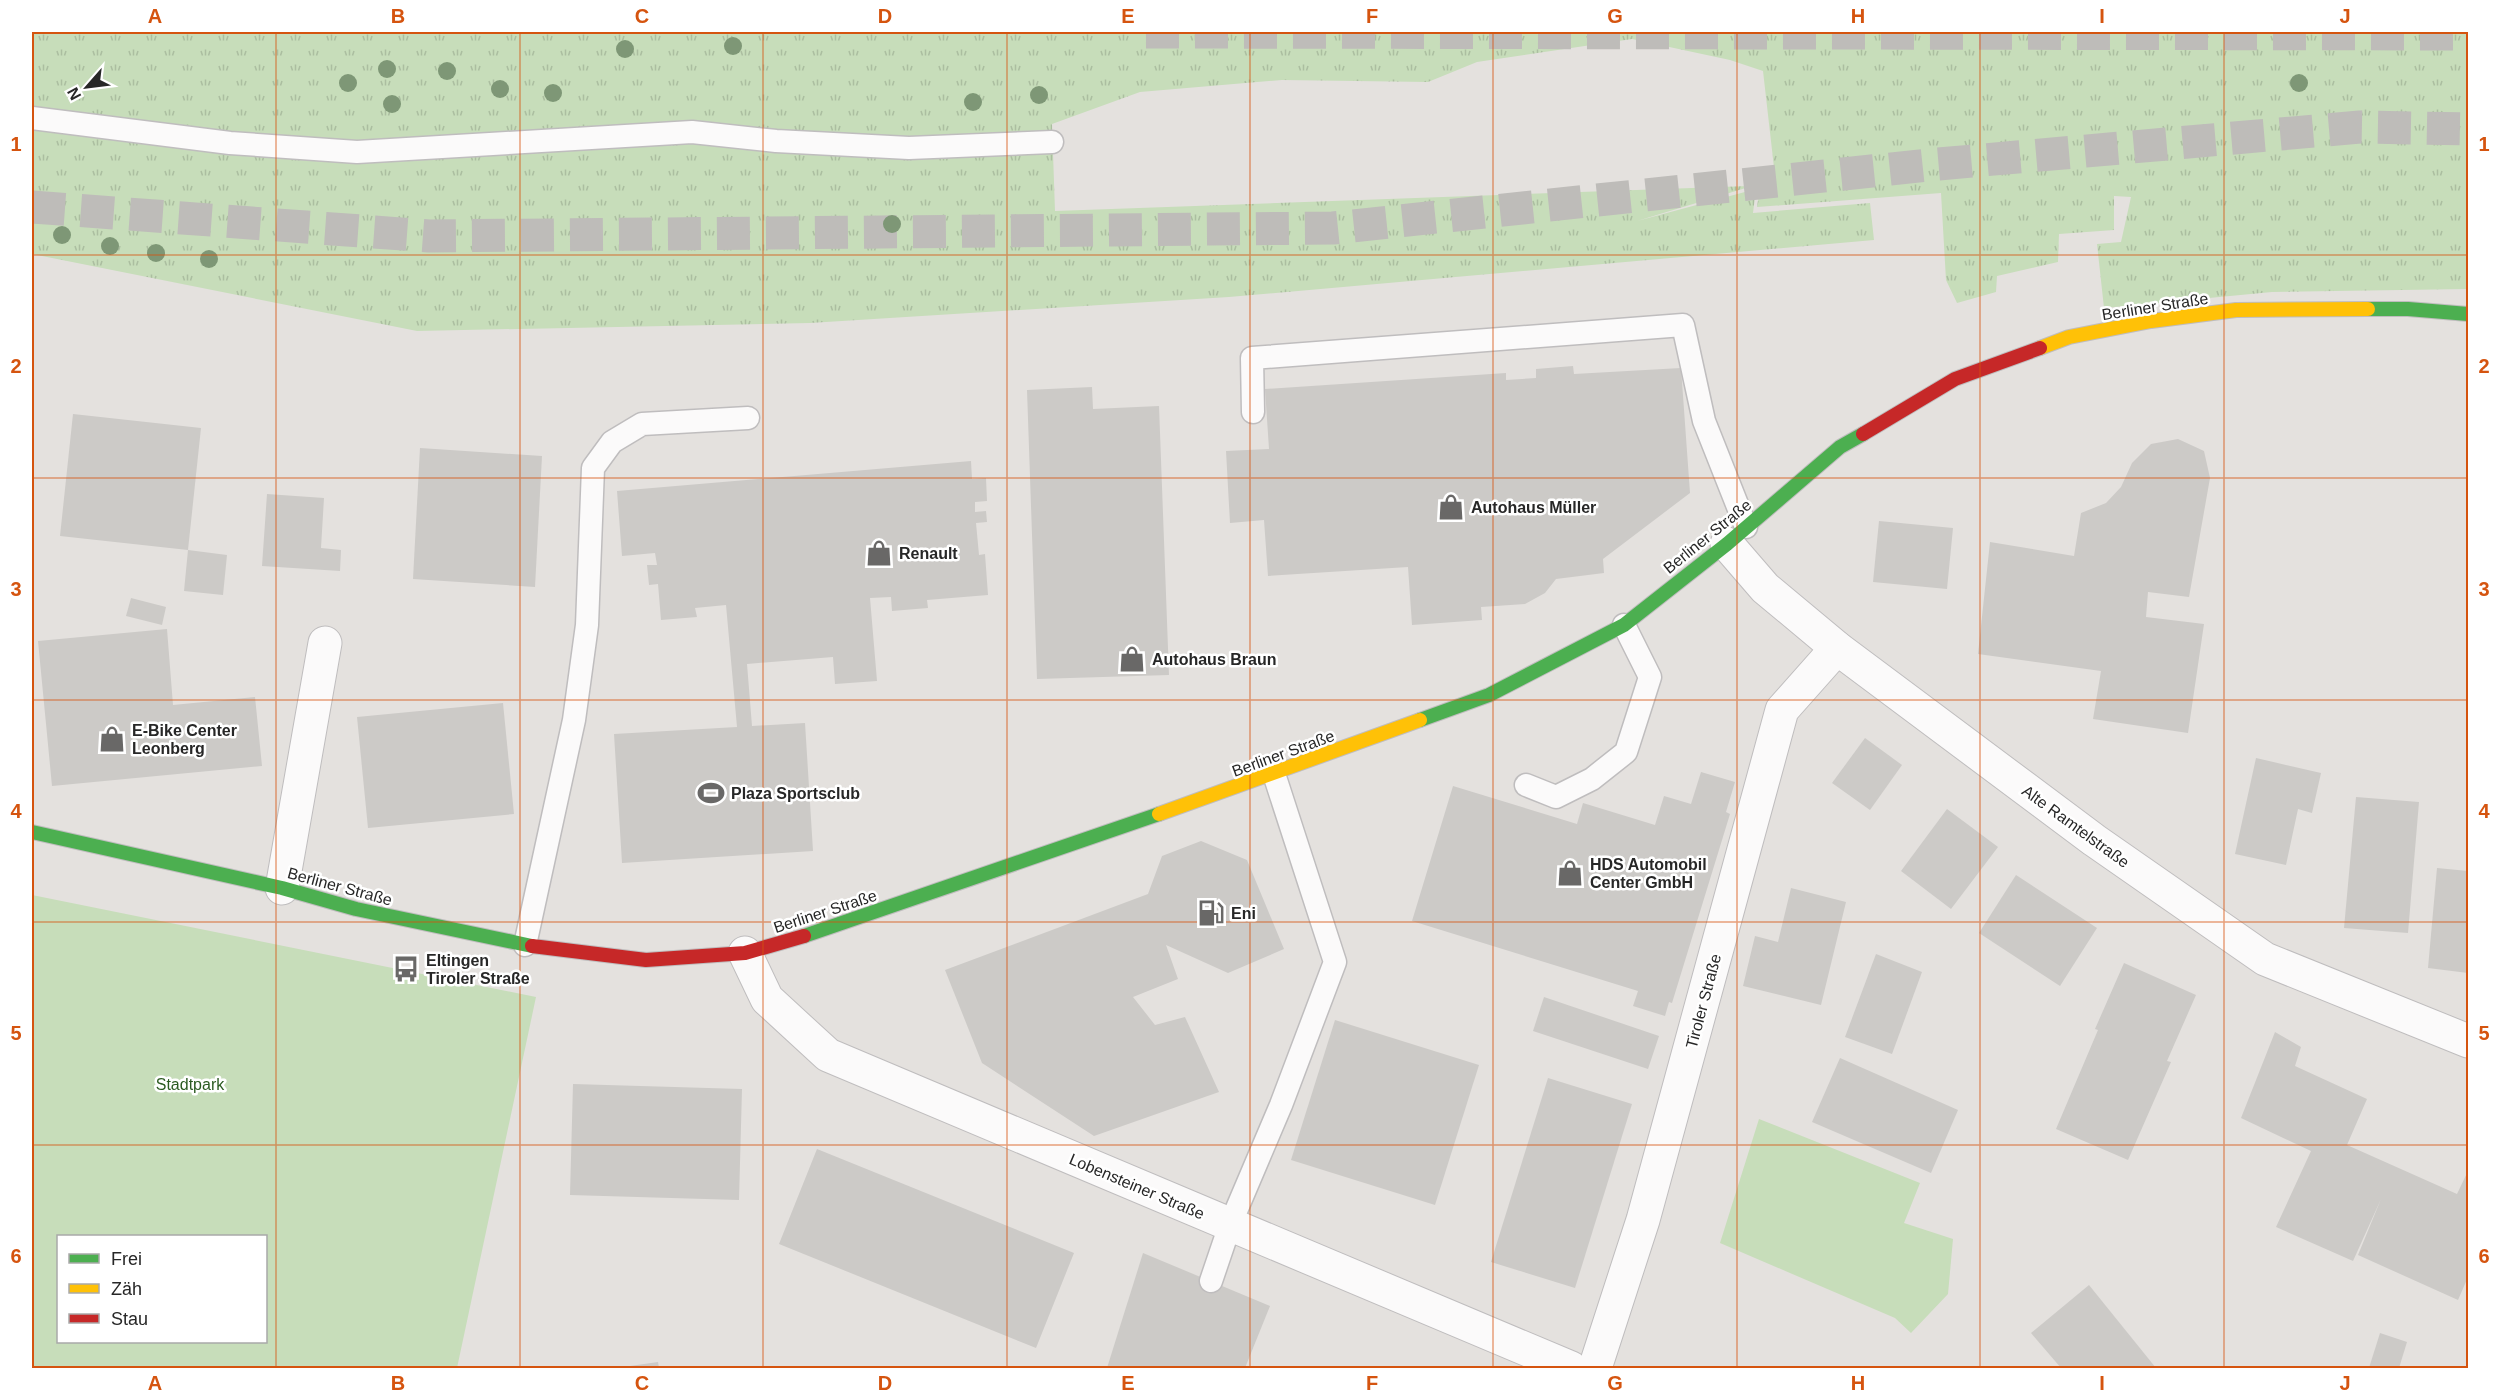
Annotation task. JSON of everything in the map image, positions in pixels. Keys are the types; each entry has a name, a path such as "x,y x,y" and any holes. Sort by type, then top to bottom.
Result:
{"main road":[{"name":"Berliner Straße","path":"32,832 282,888 366,911 525,945 646,960 745,953 823,932 1274,774 1489,695 1624,625 1840,447 1955,380 2069,338 2151,321 2236,310 2408,309 2469,314"}],"street":[{"name":"Alte Ramtelstraße","path":"1736,535 1765,588 1837,648 2094,840 2265,959 2469,1041"},
{"path":"282,888 325,643"},
{"name":"Tiroler Straße","path":"1595,1368 1643,1220 1782,710 1837,648"},
{"name":"Lobensteiner Straße","path":"745,953 767,999 828,1055 1571,1368"}],"lane":[{"path":"32,118 230,143 357,152 692,132 776,141 909,148 1052,142"},
{"path":"1253,412 1252,358 1683,324 1704,421 1736,535"},
{"path":"525,945 574,720 586,625 593,468 612,442 642,424 748,418"},
{"path":"1526,785 1556,797 1592,779 1626,753 1650,676 1624,625"},
{"path":"1211,1281 1230,1225 1281,1105 1335,962 1274,774"}],"green space":[{"path":"32,32 2468,32 2468,289 2272,292 2104,308 2097,244 2121,242 2131,197 2114,196 2114,230 2059,234 2058,262 1997,276 1996,292 1957,303 1946,280 1941,193 1757,207 1760,187 1749,187 1637,221 1756,189 1753,213 1870,203 1874,240 1229,297 810,323 417,331 32,254","holes":["1632,39 1730,60 1763,71 1776,185 1055,211 1052,124 1140,92 1282,80 1428,82 1477,62"]},
{"name":"Stadtpark","path":"32,895 536,997 457,1368 32,1368"},
{"path":"1759,1119 1920,1183 1904,1223 1953,1239 1948,1294 1911,1333 1895,1318 1720,1243"}],"building":[{"name":"Autohaus Müller","path":"1573,366 1574,374 1681,368 1690,493 1603,559 1604,573 1556,579 1545,593 1525,604 1481,607 1482,620 1412,625 1408,567 1268,576 1264,520 1230,523 1226,451 1269,449 1265,389 1506,373 1506,380 1536,378 1536,369"},
{"path":"1092,387 1093,409 1159,406 1169,675 1037,679 1027,390"},
{"path":"73,414 201,428 188,550 60,536"},
{"path":"2178,439 2204,451 2210,478 2189,597 2148,592 2146,617 2204,624 2188,733 2093,719 2101,671 1978,654 1990,542 2074,556 2081,513 2106,503 2121,487 2132,463 2151,444"},
{"path":"420,448 542,456 535,587 413,579"},
{"path":"971,461 972,479 986,478 987,501 975,502 975,512 986,511 987,522 976,523 979,555 985,554 988,595 927,600 928,608 892,611 891,597 870,598 877,681 835,684 833,657 747,664 752,726 805,723 813,851 622,863 614,734 737,727 726,605 695,608 697,617 661,620 658,584 649,585 647,565 657,565 655,553 622,556 617,491"},
{"path":"267,494 324,498 321,548 341,550 340,571 262,566"},
{"path":"1879,521 1953,528 1947,589 1873,582"},
{"path":"188,550 227,555 223,595 184,591"},
{"path":"131,598 166,607 162,625 126,616"},
{"name":"E-Bike Center Leonberg","path":"167,629 173,705 255,697 262,766 52,786 38,641"},
{"path":"503,703 514,814 368,828 357,717"},
{"path":"1865,738 1902,765 1870,810 1832,783"},
{"path":"2256,758 2321,773 2312,813 2298,809 2286,865 2235,854"},
{"name":"HDS Automobil Center GmbH","path":"1701,772 1735,782 1726,812 1730,814 1672,1003 1669,1002 1665,1016 1633,1006 1638,991 1412,921 1453,786 1577,824 1583,803 1655,825 1664,796 1691,804"},
{"path":"2356,797 2419,802 2408,933 2344,928"},
{"path":"1947,809 1998,847 1951,909 1901,871"},
{"path":"1201,841 1247,860 1284,949 1228,973 1166,945 1178,979 1133,997 1155,1025 1185,1017 1219,1092 1094,1136 982,1063 945,970 1148,894 1162,856"},
{"path":"2437,868 2468,871 2468,973 2428,968"},
{"path":"2016,875 2097,928 2060,986 1979,933"},
{"path":"1791,888 1846,902 1821,1005 1743,986 1755,936 1778,942"},
{"path":"1876,954 1922,972 1892,1054 1845,1037"},
{"path":"2124,963 2196,995 2167,1061 2171,1062 2128,1160 2056,1129 2098,1030 2095,1029"},
{"path":"1544,997 1659,1036 1648,1069 1533,1031"},
{"path":"1335,1020 1479,1065 1435,1205 1291,1160"},
{"path":"2275,1032 2301,1047 2295,1066 2367,1099 2347,1145 2457,1194 2468,1171 2468,1277 2458,1300 2358,1255 2381,1199 2353,1261 2276,1227 2311,1151 2241,1118"},
{"path":"1840,1058 1958,1110 1931,1173 1812,1122"},
{"path":"1548,1078 1632,1104 1575,1288 1491,1262"},
{"path":"573,1084 742,1089 739,1200 570,1195"},
{"path":"817,1149 1074,1253 1036,1348 779,1244"},
{"path":"1143,1253 1270,1306 1245,1368 1107,1368"},
{"path":"2089,1285 2156,1368 2061,1368 2031,1333"},
{"path":"2380,1333 2407,1342 2399,1368 2369,1368"},
{"path":"658,1362 659,1368 623,1368 623,1367"}],"tunnel":[{"path":"1146,32 2468,34"},
{"path":"32,207 429,236 1333,228 1938,164 2360,127 2468,129"}],"traffic: fast":[{"path":"2368,309 2408,309 2468,314"},
{"path":"1420,720 1489,695 1624,625 1727,544 1840,447 1863,434"},
{"path":"804,936 1159,814"},
{"path":"32,832 282,888 356,909 532,946"}],"traffic: slow":[{"path":"2040,348 2069,337 2151,321 2236,310 2368,309"},
{"path":"1159,814 1420,720"}],"traffic: jam":[{"path":"1863,434 1955,379 2040,348"},
{"path":"532,946 646,960 745,953 804,936"}],"place":[{"name":"Autohaus Müller","path":"1451,507"},
{"name":"Renault","path":"879,553"},
{"name":"Autohaus Braun","path":"1132,659"},
{"name":"E-Bike Center Leonberg","path":"112,739"},
{"name":"Plaza Sportsclub","path":"711,793"},
{"name":"HDS Automobil Center GmbH","path":"1570,873"},
{"name":"Eni","path":"1211,913"},
{"name":"Eltingen Tiroler Straße","path":"406,969"}]}
